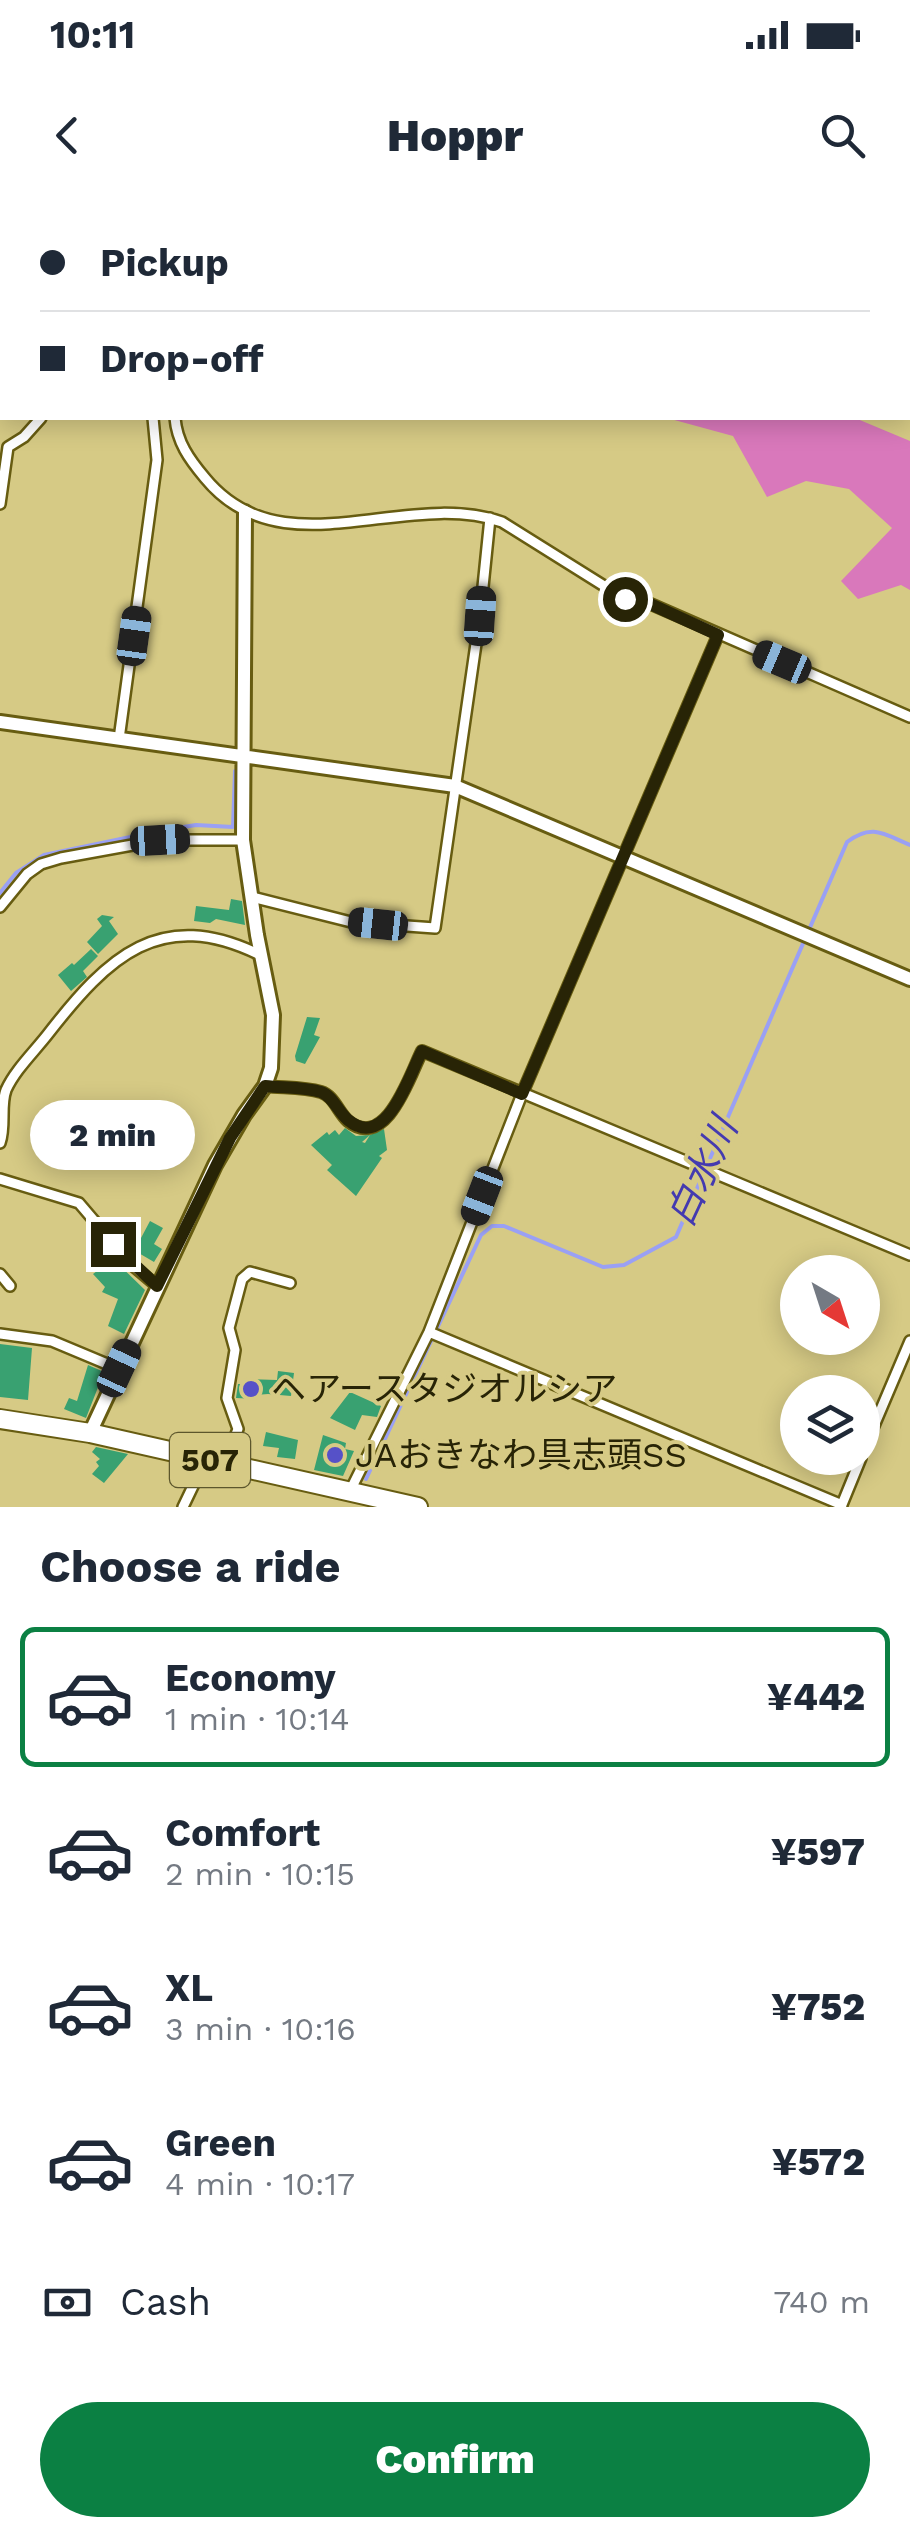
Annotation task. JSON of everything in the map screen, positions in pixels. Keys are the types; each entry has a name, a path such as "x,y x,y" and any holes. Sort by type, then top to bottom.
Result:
{"highway":[{"name":"507","path":"0,1418 90,1433 418,1507"}],"street":[{"path":"0,504 4,446 24,438 39,420"},
{"path":"119,739 156,460 153,420"},
{"path":"176,420 184,452 216,492 244,512 286,524 310,525 410,515 474,514 490,518 625,599 637,598 910,717"},
{"path":"90,1433 230,1138 265,1086 272,1068 275,1034 243,840 244,512"},
{"path":"252,897 351,922 434,928 490,518"},
{"path":"350,1492 430,1332 522,1094 718,635"},
{"path":"0,722 455,786 910,979"},
{"path":"0,907 27,874 51,861 160,840 243,840"},
{"path":"0,1143 4,1096 13,1078 71,1004 140,944 194,935 236,942 260,955"},
{"path":"265,1086 319,1092 328,1096 348,1121 372,1126 394,1113 422,1051 910,1255"},
{"path":"0,1179 67,1196 79,1203 131,1264 157,1286"},
{"path":"183,1507 238,1429 227,1398 235,1350 229,1328 242,1279 250,1272 290,1283"},
{"path":"0,1274 10,1286"},
{"path":"430,1332 844,1504 855,1475"},
{"path":"0,1334 52,1341 119,1368"},
{"path":"880,1413 910,1341"}],"shaded area":[{"path":"674,420 860,420 910,441 910,590 901,585 858,599 841,581 892,528 849,489 806,481 767,497 733,436"}],"building":[{"path":"231,899 242,901 245,925 216,919 210,923 194,921 196,906 229,910"},
{"path":"102,915 114,917 109,921 118,934 98,954 87,942 102,926 97,919"},
{"path":"91,949 98,956 83,971 87,977 71,991 58,975"},
{"path":"307,1017 320,1018 314,1035 320,1037 305,1064 296,1061 295,1056"},
{"path":"345,1128 356,1136 384,1129 387,1150 379,1156 382,1158 356,1196 327,1170 332,1165 311,1145 327,1132 329,1135 335,1130 339,1135"},
{"path":"150,1221 163,1228 154,1244 162,1249 154,1262 125,1245 135,1232 141,1238"},
{"path":"109,1255 145,1290 124,1334 108,1326 118,1299 102,1292 105,1287 93,1274 97,1271 94,1267"},
{"path":"0,1344 32,1348 28,1400 0,1397"},
{"path":"88,1365 104,1372 86,1418 64,1409 69,1398 77,1401"},
{"path":"278,1371 294,1373 291,1396 236,1398 238,1384 249,1384 249,1379 277,1380"},
{"path":"350,1392 381,1406 377,1417 362,1415 355,1430 330,1418"},
{"path":"266,1432 298,1440 295,1459 277,1457 279,1448 263,1446"},
{"name":"JAおきなわ具志頭SS","path":"323,1435 346,1443 345,1449 354,1451 343,1476 314,1470"},
{"path":"96,1447 128,1454 104,1483 92,1474 99,1466 96,1462 100,1459 92,1452"}],"waterway":[{"path":"0,893 16,873 44,855 196,825 233,827 235,771"},
{"name":"白水川","path":"366,1479 481,1235 492,1226 504,1226 603,1267 624,1265 676,1237 847,842 871,832 910,845"}],"place":[{"name":"ヘアースタジオルシア","path":"251,1389"},
{"name":"JAおきなわ具志頭SS","path":"335,1455"}],"route":[{"path":"113,1244 157,1286 215,1165 265,1086 319,1092 328,1096 348,1121 372,1126 394,1113 422,1051 522,1094 718,635 637,598 625,599"}]}
